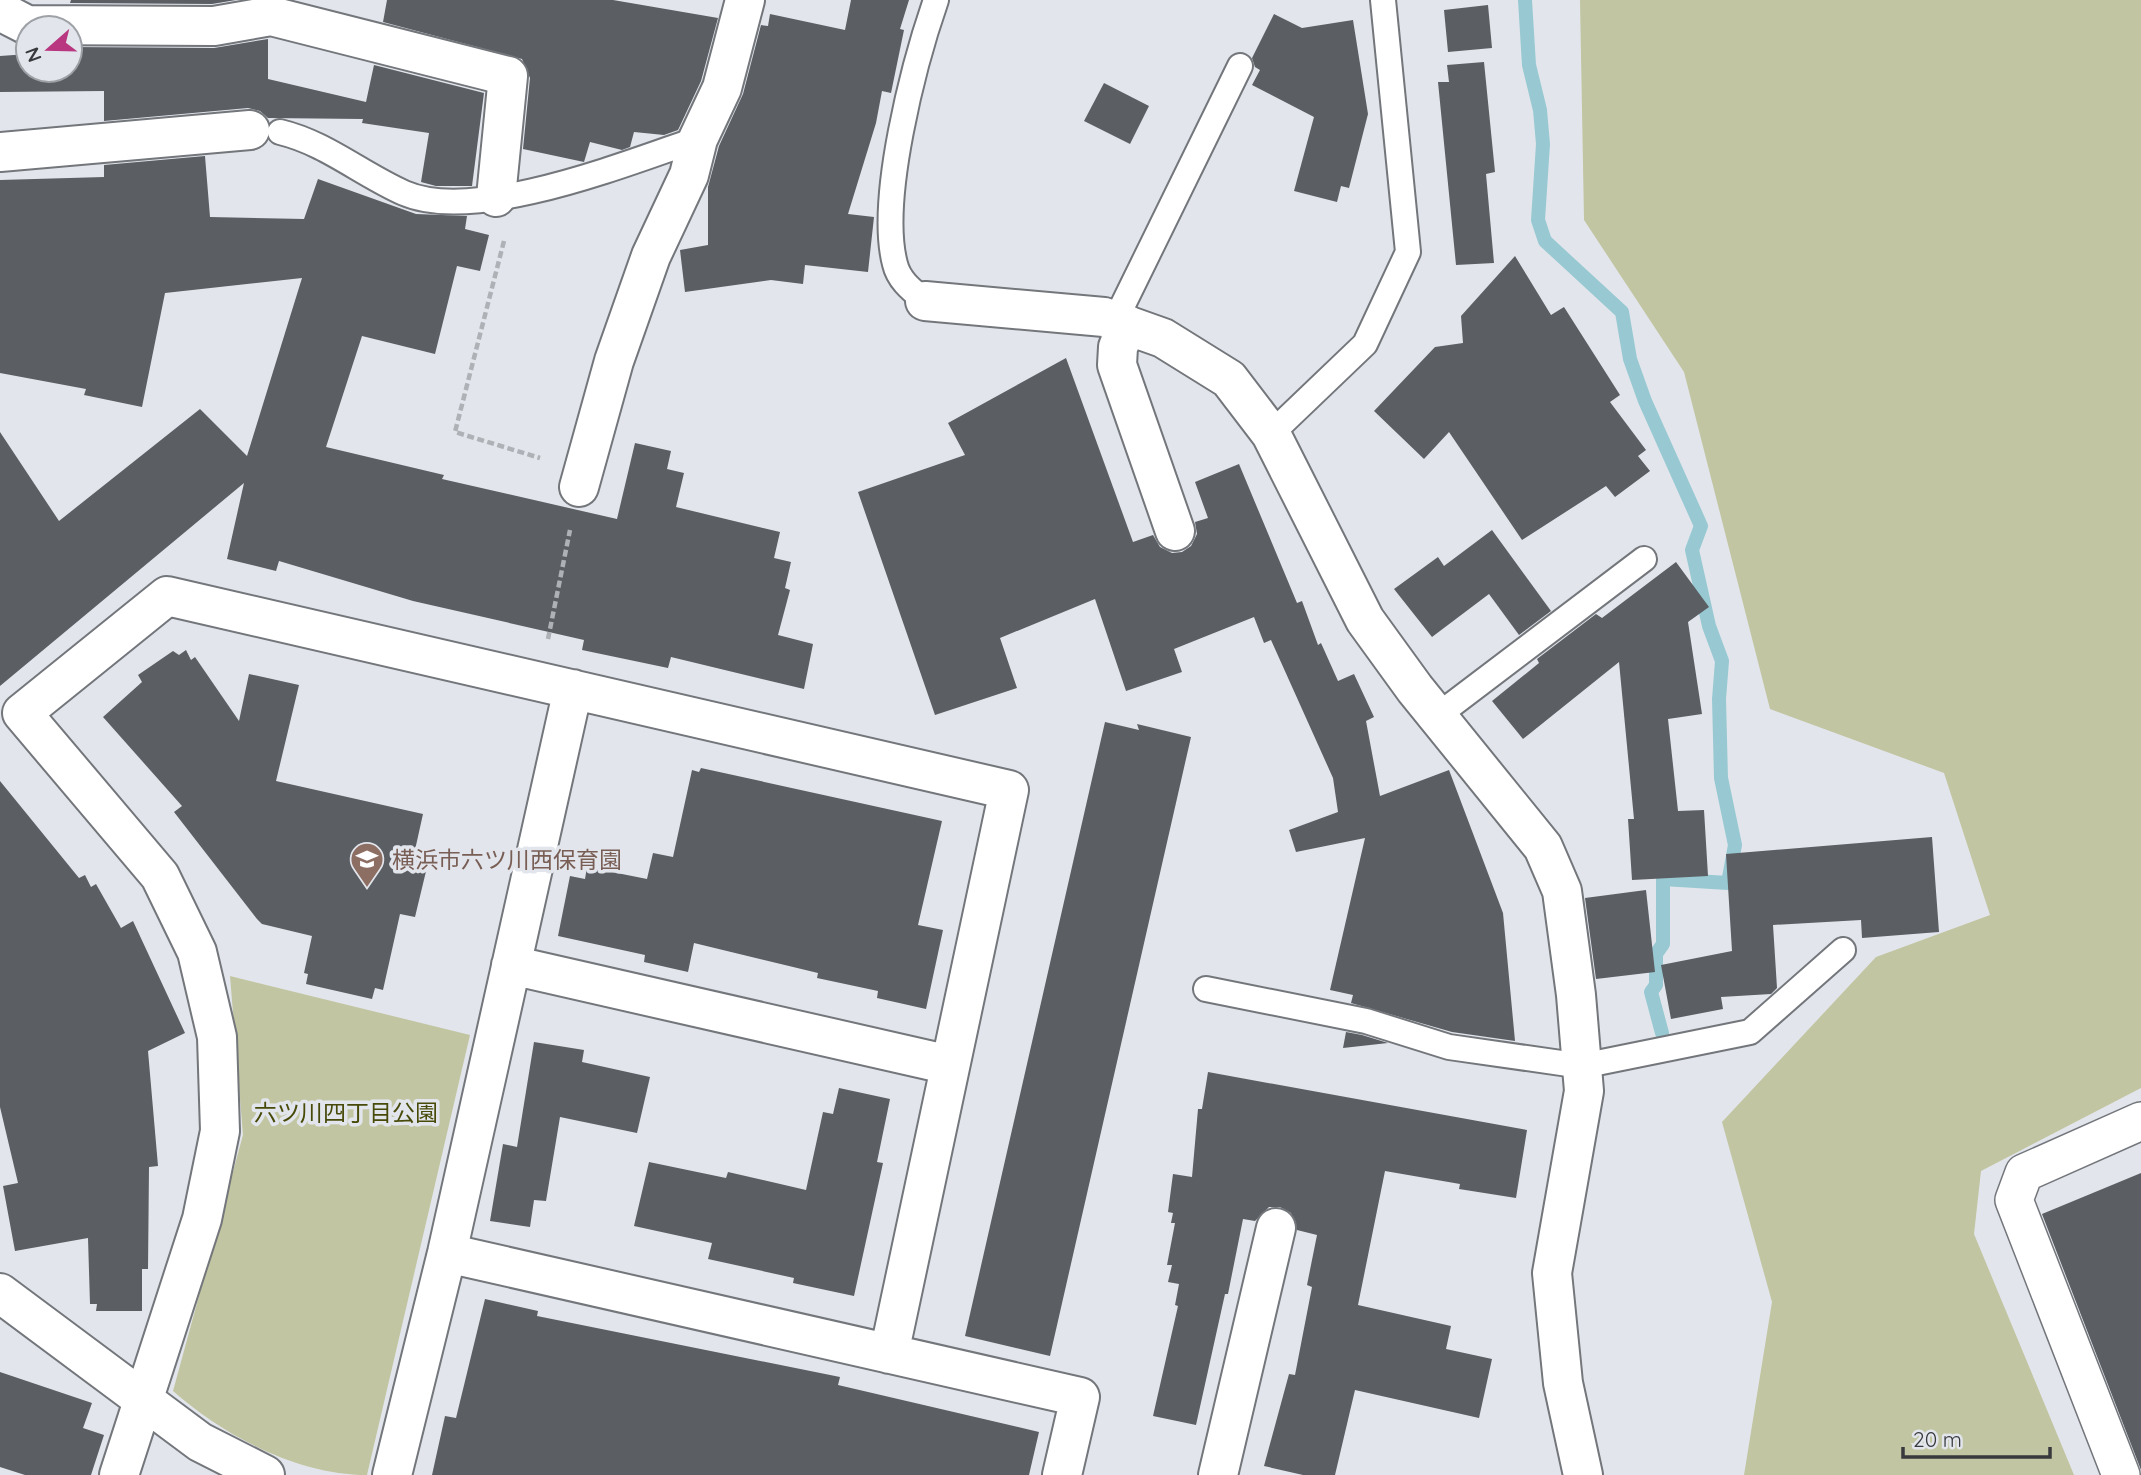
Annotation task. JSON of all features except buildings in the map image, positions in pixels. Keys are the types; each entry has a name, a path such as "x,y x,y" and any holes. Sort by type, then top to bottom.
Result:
{"street":[{"path":"579,488 614,361 651,256 689,175 698,139 722,88 746,0"},
{"path":"0,11 27,25 214,26 273,8 508,76 496,197"},
{"path":"0,152 265,131"},
{"path":"925,301 1104,317 1163,338 1230,379 1271,434 1365,620 1437,716 1543,847 1562,891 1584,1091 1552,1273 1563,1383 1583,1475"},
{"path":"1122,323 1117,365 1175,531"},
{"path":"119,1475 202,1219 220,1131 217,1037 197,952 160,876 22,713 167,596 552,677 1009,790 889,1353"},
{"path":"392,1475 447,1254 511,965 552,677"},
{"path":"511,965 950,1065"},
{"path":"2121,1475 2014,1200 2024,1173 2141,1121"},
{"path":"1218,1475 1276,1228"},
{"path":"447,1254 1080,1397 1062,1475"},
{"path":"0,1293 200,1442 265,1475"}],"lane":[{"path":"925,301 905,284 895,265 891,205 907,103 936,0"},
{"path":"1271,434 1365,344 1408,252 1383,0"},
{"path":"1122,323 1240,65"},
{"path":"265,131 305,138 406,194 451,202 496,197 575,180 698,139"},
{"path":"1437,716 1644,559"},
{"path":"1206,989 1366,1021 1449,1047 1582,1066 1750,1032 1843,950"}],"path":[{"path":"506,235 455,432 579,488 552,677"}],"green space":[{"path":"1580,0 2141,0 2141,1088 1981,1171 1974,1234 2074,1475 1744,1475 1772,1302 1722,1122 1876,957 1990,915 1944,773 1770,709 1684,372 1584,220"},
{"name":"六ツ川四丁目公園","path":"230,976 470,1035 367,1475 315,1468 263,1450 215,1423 173,1391 243,1135"}],"waterway":[{"path":"1525,0 1529,65 1540,110 1543,144 1538,220 1545,241 1622,312 1630,359 1645,401 1701,526 1692,550 1709,626 1722,661 1719,699 1721,778 1735,845 1728,883 1663,879 1663,944 1656,954 1656,985 1651,992 1662,1033"}],"place":[{"name":"横浜市六ツ川西保育園","path":"367,889"}]}
